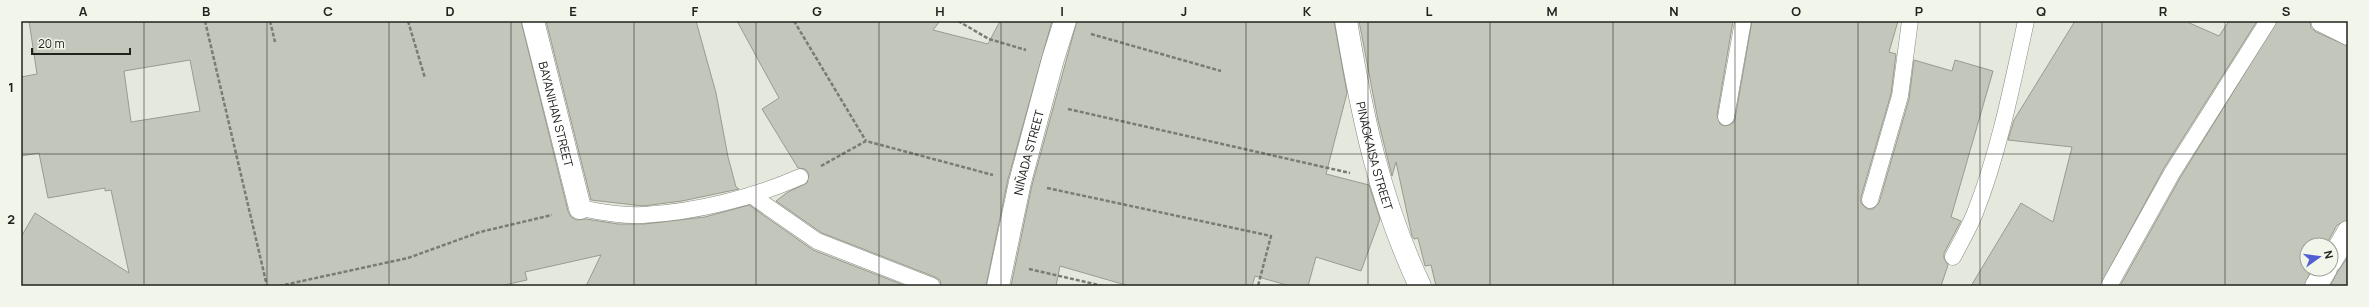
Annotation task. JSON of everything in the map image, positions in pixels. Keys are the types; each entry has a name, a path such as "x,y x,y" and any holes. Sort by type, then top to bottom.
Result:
{"street":[{"name":"BAYANIHAN STREET","path":"533,21 580,208"},
{"name":"PINAGKAISA STREET","path":"1346,21 1361,110 1376,173 1401,245 1420,286"},
{"path":"2322,21 2348,34"},
{"name":"NIÑADA STREET","path":"998,286 1020,182 1053,58 1064,24"},
{"path":"2339,247 2348,232"},
{"path":"2316,286 2321,277"}],"lane":[{"path":"1726,118 1743,21"},
{"path":"1870,200 1898,102 1910,21"},
{"path":"1953,257 1974,215 1988,178 2004,120 2026,21"},
{"path":"2109,286 2172,173 2268,21"},
{"path":"580,208 607,213 643,215 680,210 751,195 800,177"},
{"path":"751,195 817,241 932,286"}],"path":[{"path":"206,21 267,286"},
{"path":"270,21 275,42"},
{"path":"408,21 425,78"},
{"path":"794,21 866,142"},
{"path":"958,21 989,39 1053,58"},
{"path":"1064,24 1221,71"},
{"path":"1041,103 1328,170 1348,173 1376,173"},
{"path":"800,177 866,142 1020,182 1271,236 1258,286"},
{"path":"279,286 408,258 480,232 580,208"},
{"path":"1004,263 1103,286"}],"building":[{"path":"29,21 521,21 568,211 571,217 577,220 586,219 618,224 644,224 705,217 749,205 813,250 906,286 586,286 601,255 525,272 527,280 500,286 21,286 21,237 35,213 129,273 111,190 105,191 105,188 48,198 39,153 21,156 21,77 37,74","holes":["190,60 200,111 131,122 124,71"]},
{"path":"546,21 696,21 716,93 728,157 736,187 739,189 682,201 643,206 591,200"},
{"path":"737,21 940,21 933,30 988,44 1000,21 1052,21 1008,179 986,286 941,286 940,280 935,277 822,233 776,201 788,192 807,183 809,174 805,169 798,168 762,109 779,98"},
{"path":"1077,21 1334,21 1347,93 1326,174 1369,185 1380,219 1361,271 1316,257 1308,286 1290,286 1255,276 1252,286 1129,286 1060,266 1056,286 1011,286 1032,185"},
{"path":"1359,21 1733,21 1717,115 1720,124 1725,126 1733,123 1735,119 1752,21 1898,21 1889,52 1896,54 1891,94 1861,197 1861,203 1867,209 1873,209 1879,203 1909,99 1914,60 1952,71 1955,60 1993,71 1951,217 1961,221 1944,253 1944,258 1948,265 1941,286 1436,286 1431,265 1425,266 1418,238 1414,239 1412,236 1396,162 1392,176 1378,120"},
{"path":"2075,21 2185,21 2219,36 2229,21 2257,21 2164,168 2100,286 1971,286 2021,203 2053,222 2072,147 2008,140 2014,120"},
{"path":"2277,21 2310,21 2311,28 2316,32 2348,46 2348,220 2337,225 2330,237 2299,237 2299,277 2308,277 2304,286 2120,286 2180,178"},
{"path":"2348,257 2348,286 2330,286 2335,277 2339,277 2339,270"}]}
